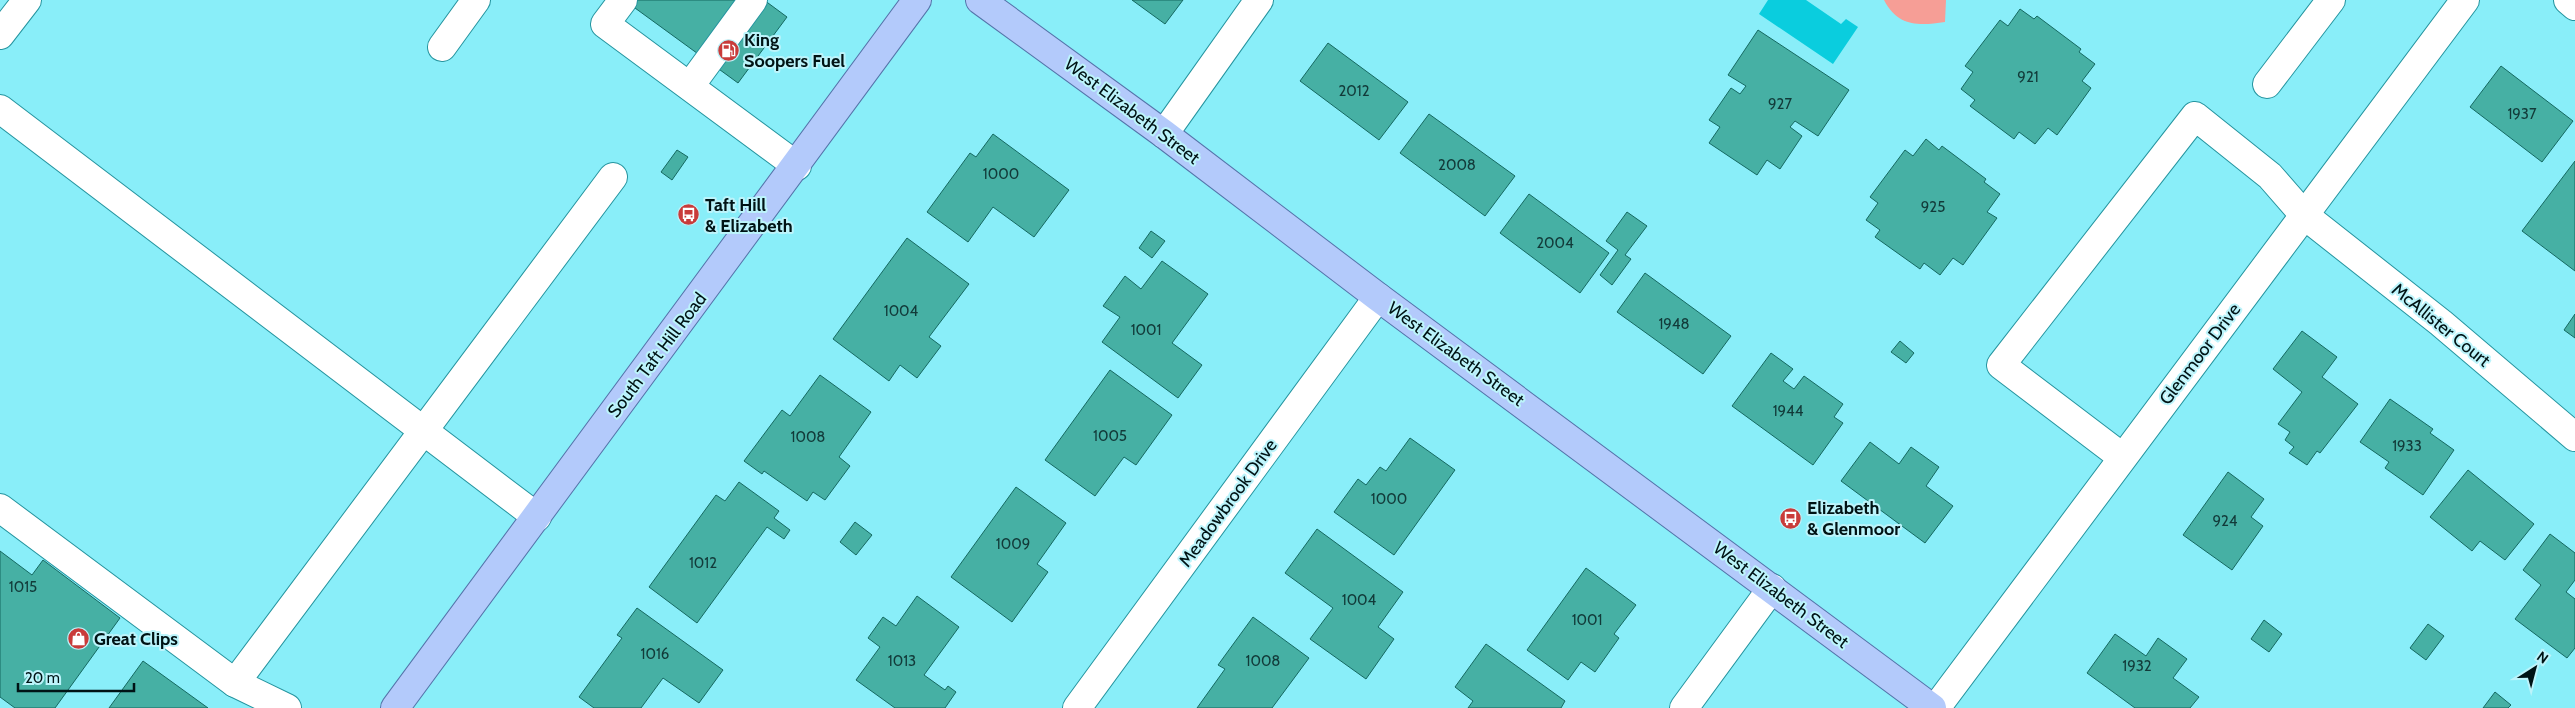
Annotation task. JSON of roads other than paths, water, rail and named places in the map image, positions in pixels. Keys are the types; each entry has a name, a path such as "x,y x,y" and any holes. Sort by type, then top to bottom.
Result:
{"main road":[{"name":"South Taft Hill Road","path":"395,708 797,166 917,0"},
{"name":"West Elizabeth Street","path":"980,0 1164,134 1378,297 1932,708"}],"street":[{"path":"0,35 26,0"},
{"path":"442,47 476,0"},
{"path":"623,0 605,24 797,166"},
{"path":"690,86 753,0"},
{"path":"1164,134 1259,0"},
{"path":"2267,84 2331,0"},
{"name":"Glenmoor Drive","path":"1936,708 2465,0"},
{"path":"2568,0 2575,6"},
{"path":"0,109 537,517"},
{"name":"McAllister Court","path":"2122,457 2000,365 2195,116 2270,176 2304,215 2441,323 2575,437"},
{"path":"235,683 613,177"},
{"name":"Meadowbrook Drive","path":"1077,708 1378,297"},
{"path":"0,508 235,683 287,708"},
{"path":"1684,708 1772,588"}],"water":[{"path":"1768,0 1806,0 1841,24 1846,19 1858,27 1833,64 1759,14"}],"place":[{"name":"King Soopers Fuel","path":"728,50"},
{"name":"Taft Hill & Elizabeth","path":"689,215"},
{"name":"Elizabeth & Glenmoor","path":"1791,518"},
{"name":"Great Clips","path":"78,639"}]}
